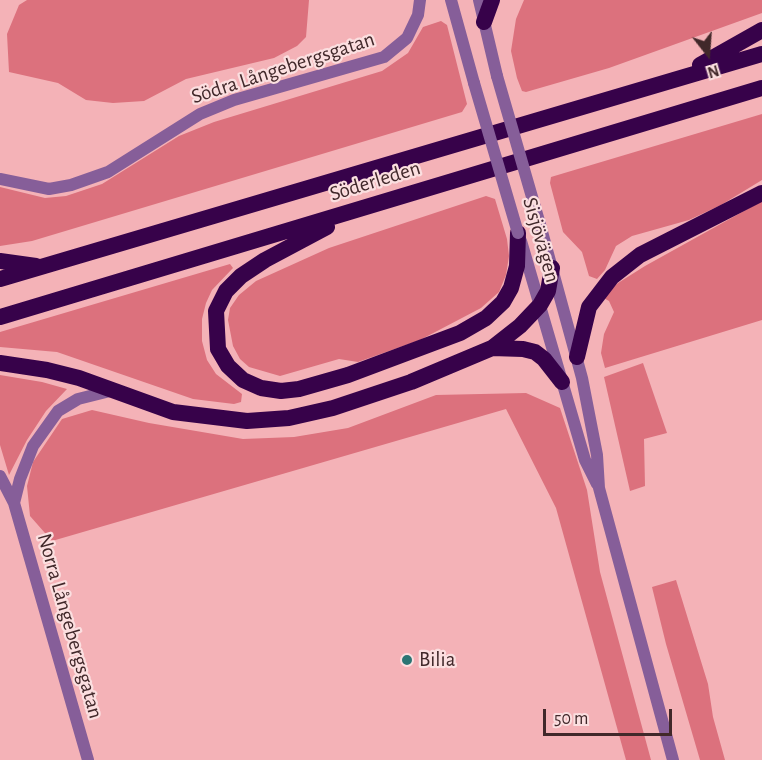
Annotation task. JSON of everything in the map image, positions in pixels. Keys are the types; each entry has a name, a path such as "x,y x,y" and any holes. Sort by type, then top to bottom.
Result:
{"highway":[{"path":"484,22 492,0"},
{"path":"671,80 762,30"},
{"name":"Söderleden","path":"0,279 762,54"},
{"name":"Söderleden","path":"0,317 762,88"},
{"path":"577,357 589,307 612,277 640,255 762,193"},
{"path":"356,210 265,260 241,276 226,291 216,311 218,349 228,366 243,380 261,388 281,391 299,389 358,372 460,333 486,318 503,302 511,288 517,266 518,233"},
{"path":"0,261 40,267"},
{"path":"0,363 47,370 182,413 247,421 289,418 333,408 400,386 492,348 520,326 540,306 548,291 552,268"},
{"path":"492,348 523,349 535,352 544,359 562,382"}],"street":[{"name":"Södra Långebergsgatan","path":"0,179 48,189 71,185 108,172 175,127 234,100 384,57 407,38 418,15 420,0"},
{"name":"Sisjövägen","path":"451,0 585,460 599,488 673,760"},
{"name":"Sisjövägen","path":"479,0 497,76 577,357 597,455 599,488"},
{"path":"14,503 20,479 33,446 58,411 78,399 115,390"},
{"name":"Norra Långebergsgatan","path":"0,476 14,503 88,760"}],"shaded area":[{"path":"27,0 309,0 306,37 297,46 274,58 186,79 144,101 113,103 86,100 58,83 9,72 7,34 19,5"},
{"path":"524,0 762,0 762,13 609,68 526,92 522,91 517,78 511,51 516,19"},
{"path":"441,21 447,25 467,104 462,112 32,241 0,246 0,187 45,198 66,196 102,184 179,136 214,122 382,71 408,53 423,27"},
{"path":"762,114 762,180 721,205 689,220 632,236 616,246 605,270 597,279 589,276 582,252 563,232 550,183 551,177"},
{"path":"486,196 495,199 507,239 509,256 506,275 499,292 481,308 420,340 358,362 339,359 280,376 249,367 240,359 233,346 228,320 230,308 239,295 256,281 329,248"},
{"path":"762,201 762,320 605,368 601,353 604,334 614,312 609,301 602,297 618,283 645,266"},
{"path":"230,264 233,268 212,290 206,303 202,319 202,341 207,360 216,374 242,394 241,402 234,404 193,399 57,352 0,347 0,332"},
{"path":"643,363 667,433 644,439 645,486 630,491 604,377"},
{"path":"0,375 67,389 46,411 27,440 9,475 0,445"},
{"path":"526,393 560,408 587,490 600,572 651,760 626,760 556,508 506,409 52,541 30,516 27,486 33,462 62,419 92,410 149,423 243,439 294,437 348,428 436,395"},
{"path":"676,580 708,684 713,717 725,760 700,760 666,644 652,587"}],"place":[{"name":"Bilia","path":"407,660"}]}
